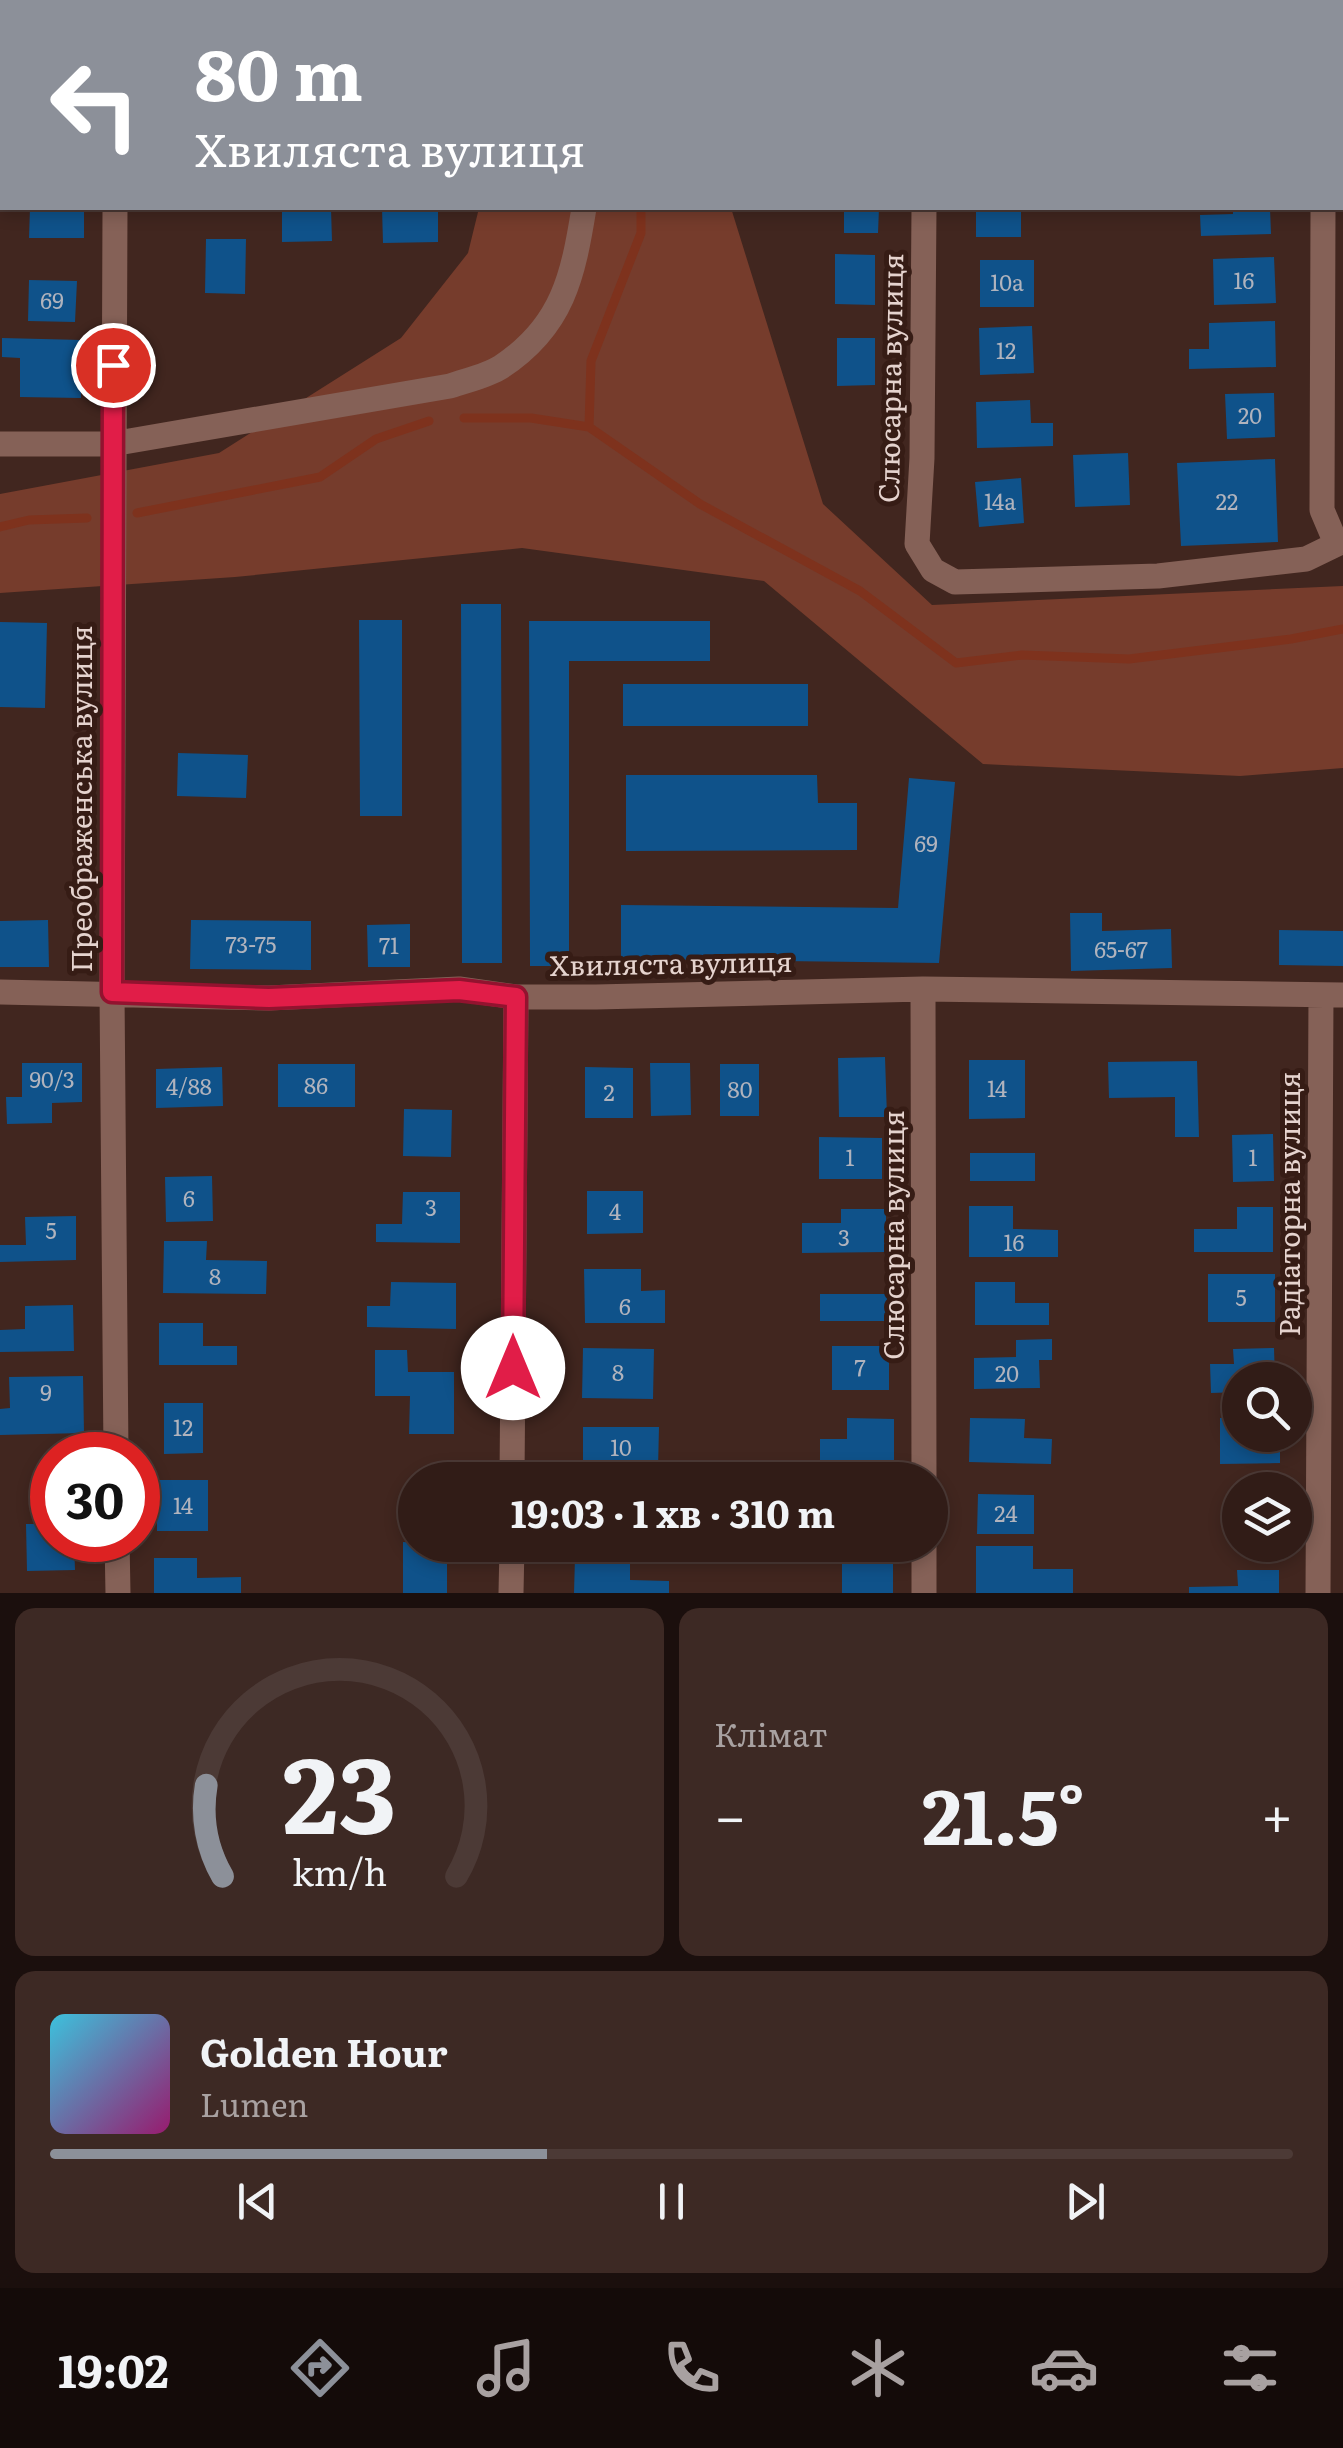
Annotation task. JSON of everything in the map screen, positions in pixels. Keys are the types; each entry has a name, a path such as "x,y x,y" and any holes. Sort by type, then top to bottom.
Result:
{"street":[{"name":"Преображенська вулиця","path":"115,210 112,992 116,1432"},
{"path":"0,444 112,444 450,386 499,368 539,335 567,292 584,210"},
{"name":"Слюсарна вулиця","path":"924,210 919,550 933,570 955,582 1158,576 1306,559 1340,542"},
{"path":"1323,210 1322,510 1340,542"},
{"name":"Слюсарна вулиця","path":"923,989 924,1462"},
{"name":"Хвиляста вулиця","path":"0,992 269,998 459,990 516,997 923,989 1332,995"},
{"name":"Радіаторна вулиця","path":"1318,1593 1332,995"},
{"path":"512,1462 516,997"},
{"path":"117,1562 118,1593"},
{"path":"512,1562 512,1593"},
{"path":"924,1562 924,1593"}],"shaded area":[{"path":"479,210 732,210 823,504 932,605 1343,586 1343,768 1240,776 983,764 764,581 522,548 235,577 0,593 0,494 219,453 401,338 468,253"}],"building":[{"path":"30,210 84,210 84,238 29,238"},
{"path":"282,210 331,210 332,241 282,242"},
{"path":"382,210 438,210 438,242 383,243"},
{"path":"844,210 879,210 878,233 844,233"},
{"path":"976,210 1021,210 1021,237 976,237"},
{"path":"1233,210 1270,210 1271,234 1201,236 1200,215 1233,214"},
{"path":"206,239 246,239 245,294 205,293"},
{"path":"835,254 875,255 875,305 835,304"},
{"path":"1274,257 1276,303 1214,305 1213,259"},
{"path":"980,260 1034,260 1034,307 980,307"},
{"path":"29,280 77,281 75,322 28,321"},
{"path":"1275,321 1276,367 1189,369 1189,349 1209,349 1209,323"},
{"path":"1032,326 1034,373 980,375 979,328"},
{"path":"2,338 82,340 81,398 20,397 20,358 2,357"},
{"path":"837,338 875,338 875,385 837,386"},
{"path":"1274,393 1275,437 1227,439 1225,394"},
{"path":"1030,400 1031,423 1053,423 1053,446 977,448 976,402"},
{"path":"1128,453 1130,505 1075,507 1073,455"},
{"path":"1275,459 1278,542 1181,546 1177,463"},
{"path":"1021,478 1024,523 979,527 975,482"},
{"path":"461,604 501,604 502,963 462,963"},
{"path":"359,620 402,620 402,816 360,816"},
{"path":"529,621 710,621 710,661 569,661 569,966 530,966"},
{"path":"0,622 47,623 45,708 0,707"},
{"path":"623,684 808,684 808,726 623,726"},
{"path":"178,753 248,755 246,798 177,796"},
{"path":"626,775 817,775 818,803 857,803 857,850 626,851"},
{"path":"909,778 955,782 939,963 621,959 621,905 898,908"},
{"path":"1070,913 1102,913 1102,931 1171,929 1172,968 1071,971"},
{"path":"48,920 49,967 0,967 0,921"},
{"path":"191,920 311,921 311,970 190,969"},
{"path":"410,924 410,967 368,967 367,925"},
{"path":"1279,930 1343,931 1343,966 1279,965"},
{"path":"885,1057 887,1117 839,1117 838,1058"},
{"path":"969,1060 1025,1060 1025,1118 969,1119"},
{"path":"1197,1061 1199,1137 1175,1137 1175,1097 1109,1098 1108,1062"},
{"path":"22,1063 82,1063 82,1102 52,1103 52,1123 7,1124 6,1097 22,1097"},
{"path":"650,1063 690,1063 691,1115 651,1116"},
{"path":"278,1064 355,1064 355,1107 278,1107"},
{"path":"720,1064 759,1064 759,1116 720,1116"},
{"path":"222,1067 223,1106 156,1108 156,1069"},
{"path":"585,1067 633,1068 633,1118 585,1118"},
{"path":"404,1109 452,1110 451,1157 403,1156"},
{"path":"1273,1134 1274,1181 1233,1182 1232,1135"},
{"path":"819,1137 882,1138 882,1179 819,1179"},
{"path":"970,1153 1035,1153 1035,1181 970,1181"},
{"path":"212,1176 213,1221 166,1222 165,1177"},
{"path":"587,1191 643,1191 643,1233 587,1234"},
{"path":"403,1192 460,1192 460,1243 376,1242 376,1224 402,1224"},
{"path":"969,1206 1013,1206 1013,1229 1058,1230 1058,1257 969,1257"},
{"path":"1237,1207 1273,1207 1273,1252 1194,1252 1194,1229 1237,1229"},
{"path":"841,1209 886,1209 886,1252 802,1253 802,1223 841,1223"},
{"path":"76,1216 76,1260 0,1262 0,1245 26,1245 25,1217"},
{"path":"164,1241 207,1241 206,1260 267,1261 266,1294 163,1293"},
{"path":"584,1269 641,1269 641,1291 665,1290 665,1323 585,1323"},
{"path":"1208,1274 1275,1274 1275,1322 1208,1322"},
{"path":"391,1282 456,1283 456,1329 367,1327 367,1306 390,1306"},
{"path":"975,1282 1015,1282 1015,1303 1049,1303 1049,1325 975,1325"},
{"path":"820,1294 890,1294 890,1321 820,1321"},
{"path":"73,1305 74,1351 0,1352 0,1330 25,1329 25,1306"},
{"path":"159,1323 203,1323 203,1346 237,1346 237,1365 159,1365"},
{"path":"1052,1339 1052,1360 1039,1360 1040,1388 974,1389 974,1358 1016,1357 1016,1340"},
{"path":"832,1346 889,1346 889,1390 832,1390"},
{"path":"583,1348 654,1349 653,1399 582,1398"},
{"path":"1274,1348 1274,1362 1234,1362 1233,1349"},
{"path":"375,1350 407,1350 408,1372 454,1372 454,1434 409,1434 410,1396 375,1396"},
{"path":"1210,1364 1222,1364 1222,1393 1211,1393"},
{"path":"83,1376 84,1432 0,1435 0,1409 10,1408 9,1377"},
{"path":"164,1403 203,1403 203,1453 164,1454"},
{"path":"847,1418 894,1419 894,1462 820,1462 820,1439 847,1439"},
{"path":"970,1418 1025,1419 1024,1438 1052,1439 1051,1464 969,1462"},
{"path":"1220,1418 1222,1452 1280,1452 1280,1463 1220,1464"},
{"path":"583,1427 659,1427 658,1462 583,1462"},
{"path":"160,1480 208,1480 208,1531 160,1531"},
{"path":"978,1494 1034,1495 1034,1534 977,1534"},
{"path":"26,1524 30,1524 30,1562 75,1562 75,1570 27,1571"},
{"path":"976,1546 1033,1546 1033,1569 1073,1569 1073,1593 976,1593"},
{"path":"160,1558 197,1558 197,1578 241,1577 241,1593 154,1593 154,1562 160,1562"},
{"path":"403,1562 447,1562 447,1593 403,1593"},
{"path":"575,1562 630,1562 630,1580 669,1581 669,1593 574,1593"},
{"path":"842,1562 893,1562 893,1593 842,1593"},
{"path":"1237,1570 1279,1570 1279,1593 1189,1593 1189,1587 1238,1586"}],"waterway":[{"path":"589,427 591,361 641,233 641,210"},
{"path":"464,418 531,418 589,427 700,504 860,591 956,663 1022,655 1129,659 1343,629"},
{"path":"137,513 320,477 376,439 429,421"},
{"path":"0,527 29,520 87,518"}],"route":[{"path":"113,365 112,992 269,998 459,990 516,997 513,1368"}]}
